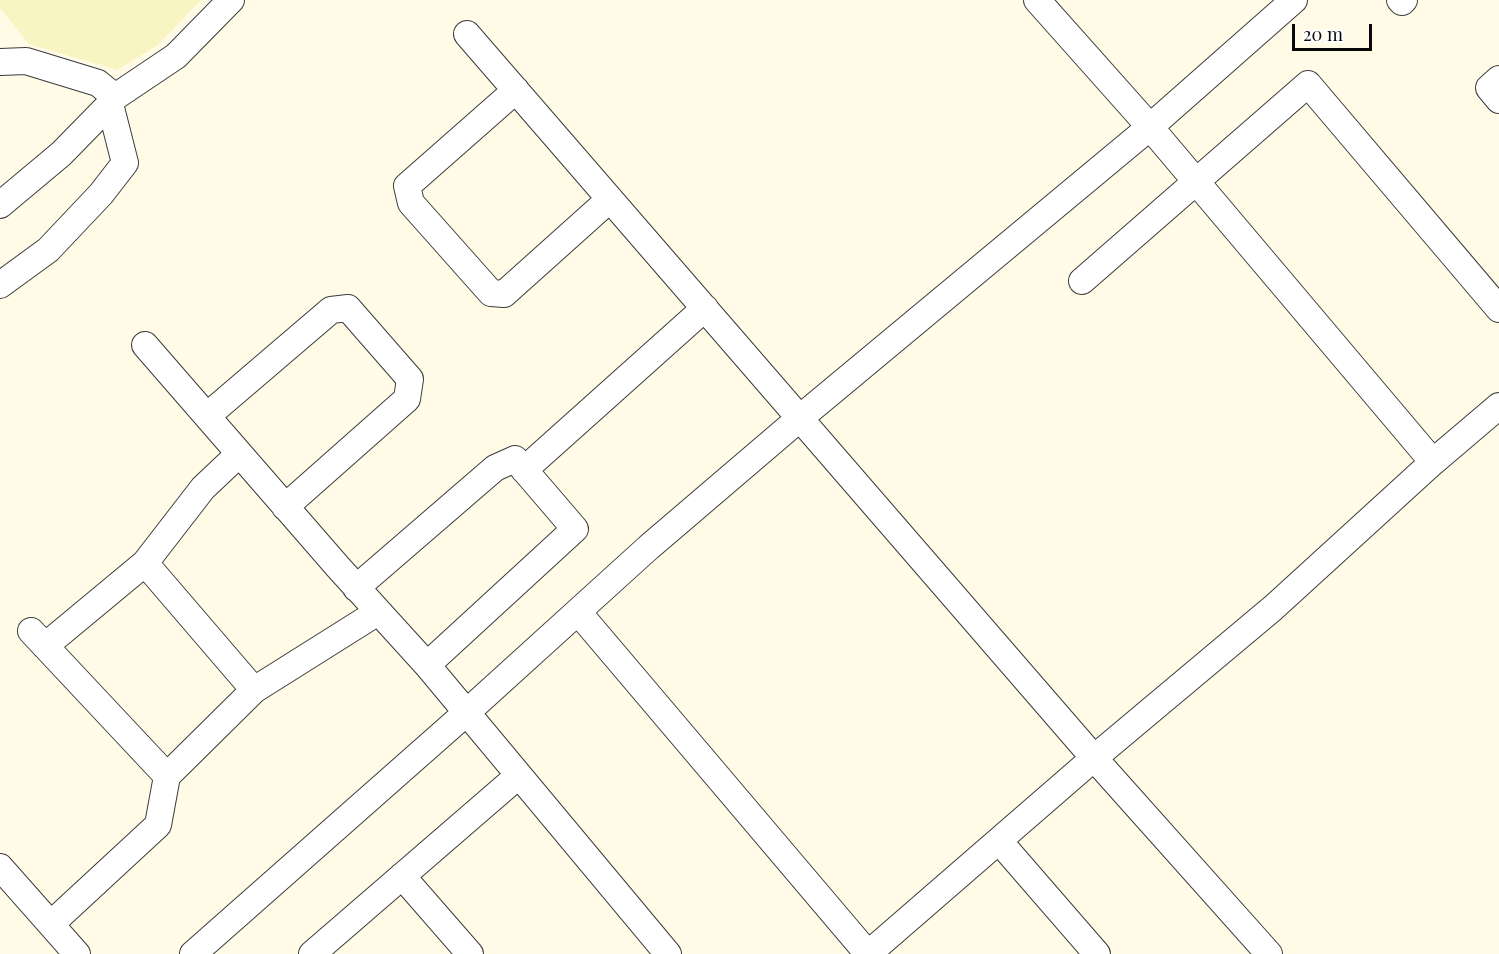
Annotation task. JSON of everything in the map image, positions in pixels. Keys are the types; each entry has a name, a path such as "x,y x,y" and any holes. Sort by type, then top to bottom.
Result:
{"street":[{"path":"0,205 61,154 112,100 176,56 231,0"},
{"path":"1037,0 1150,127 1433,462"},
{"path":"193,954 466,713 649,547 800,418 1150,127 1293,0"},
{"path":"467,34 1094,758 1269,954"},
{"path":"0,62 26,61 98,83 112,100 124,162 101,194 48,250 0,285"},
{"path":"1499,79 1489,88 1499,100"},
{"path":"1082,281 1308,84 1499,309"},
{"path":"516,90 407,186 411,203 491,292 504,294 610,199"},
{"path":"207,416 331,310 348,308 410,379 407,399 285,507"},
{"path":"524,470 705,308"},
{"path":"145,345 356,588 427,665 662,952"},
{"path":"578,612 868,954 1094,758 1273,608 1433,462 1499,406"},
{"path":"167,776 38,639 146,563 203,488 239,454"},
{"path":"356,588 495,468 515,459 575,529 427,665"},
{"path":"146,563 254,690"},
{"path":"51,924 158,825 167,776 254,690 378,612"},
{"path":"312,954 518,776"},
{"path":"999,841 1097,954"},
{"path":"0,867 77,954"},
{"path":"402,876 470,954"}],"shaded area":[{"path":"0,0 201,0 158,45 117,70 29,44 0,8"}]}
